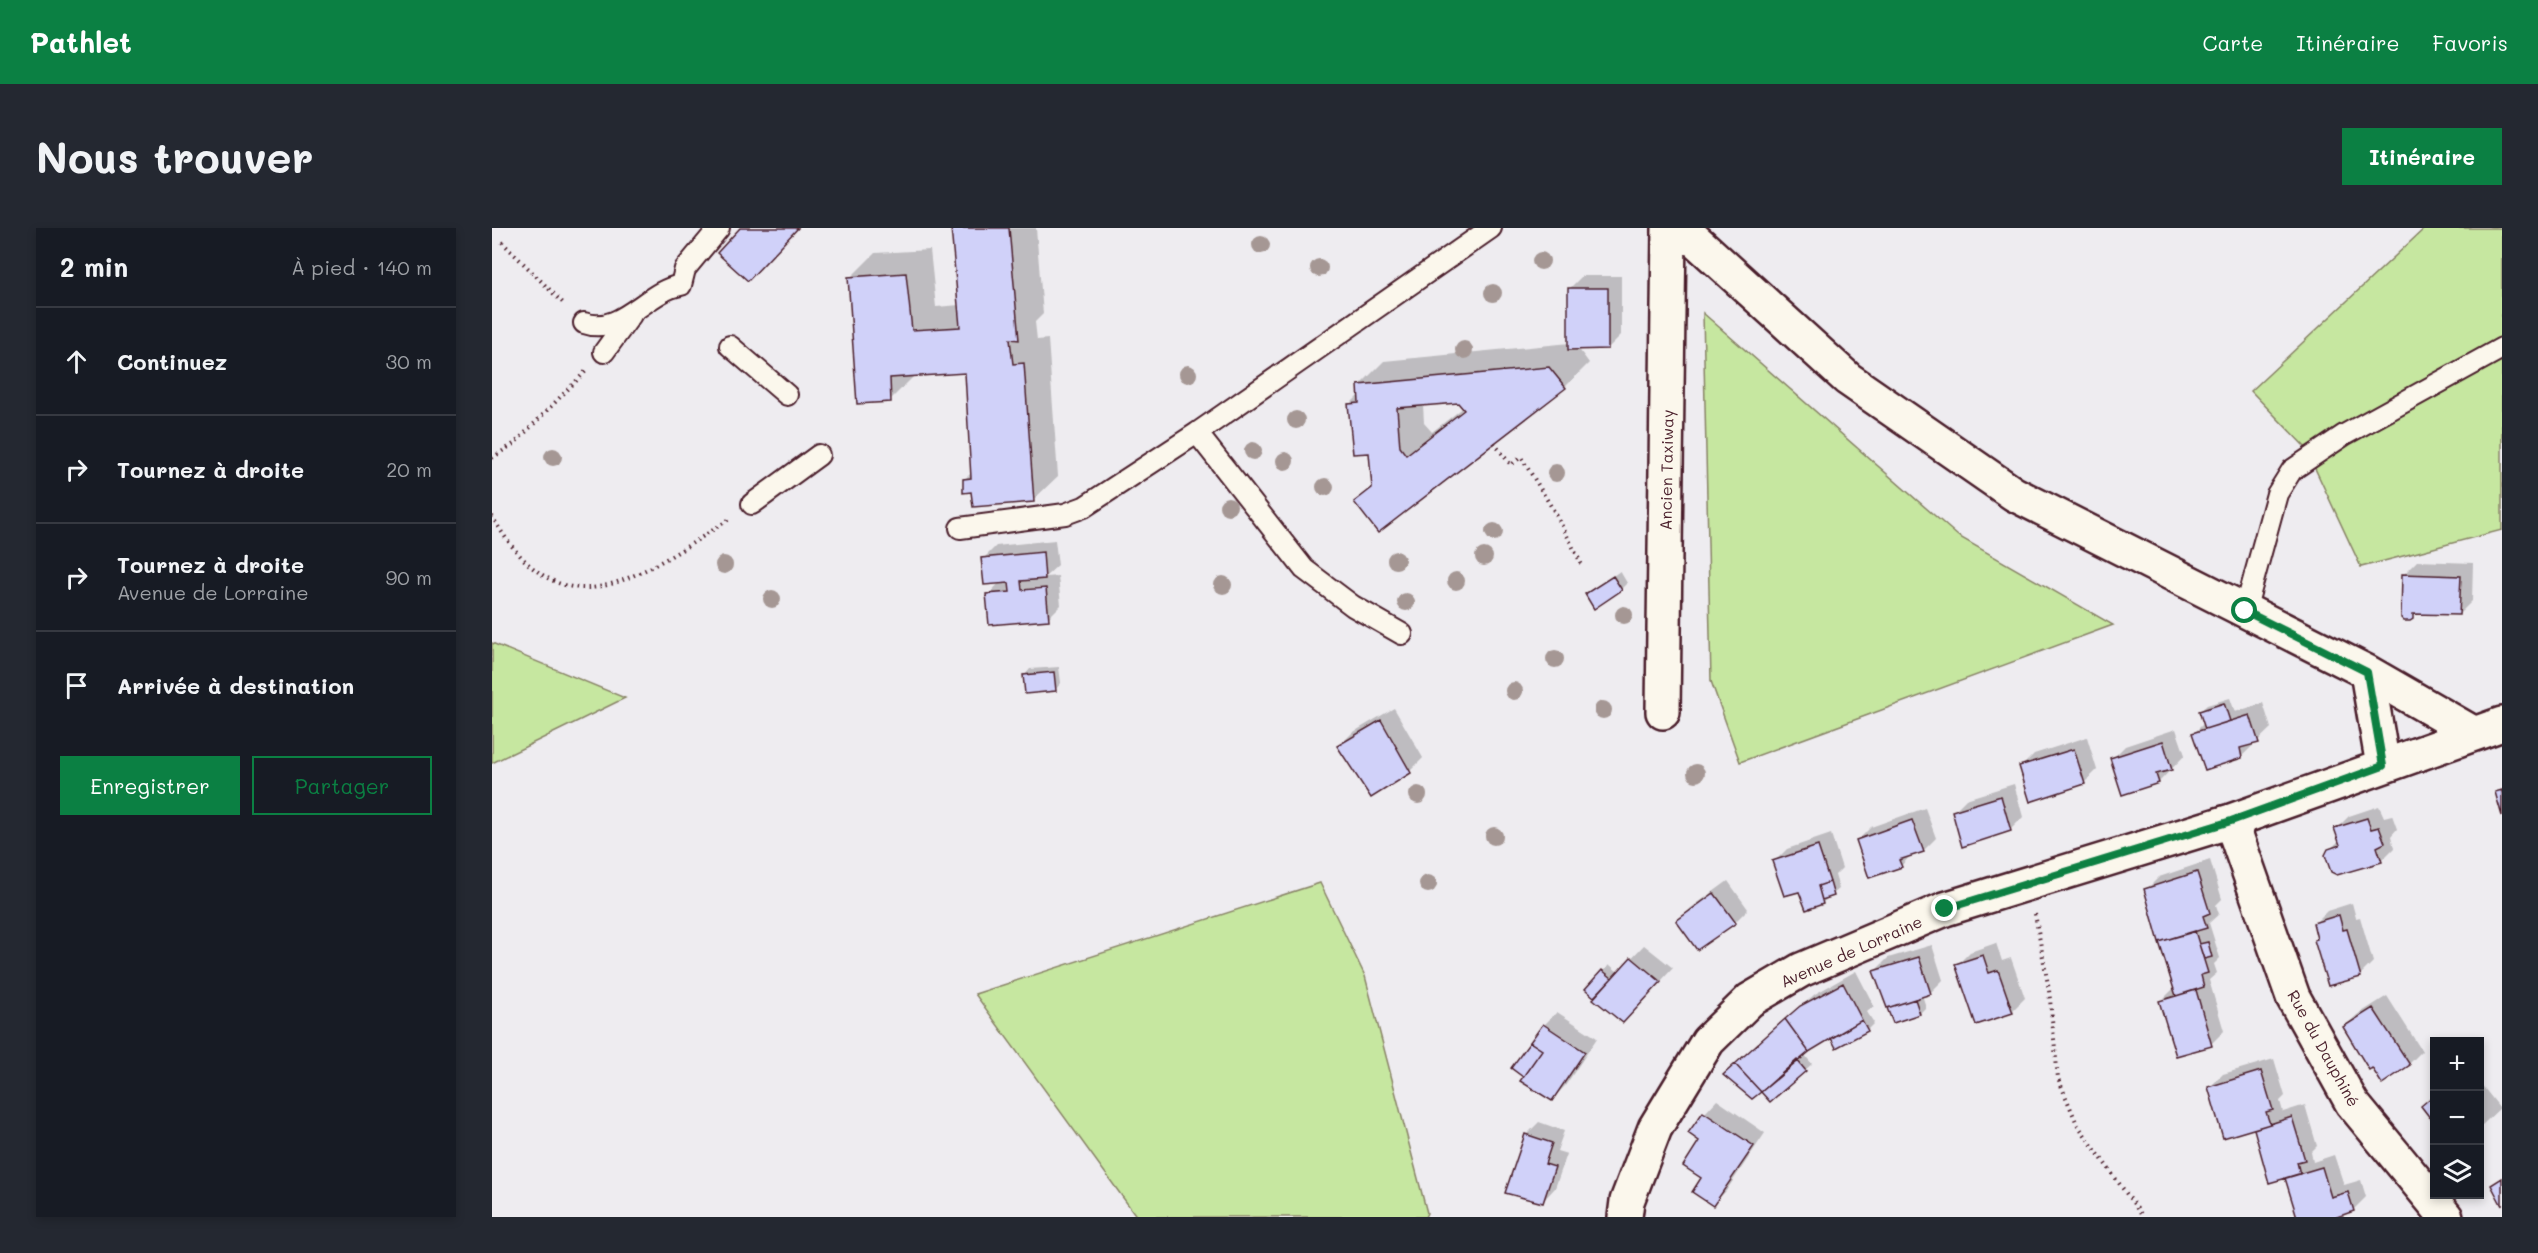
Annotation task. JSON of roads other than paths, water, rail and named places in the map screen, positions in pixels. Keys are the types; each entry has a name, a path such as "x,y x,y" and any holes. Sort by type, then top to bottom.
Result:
{"street":[{"name":"Ancien Taxiway","path":"1663,712 1669,228"},
{"path":"1682,228 1848,379 2014,494 2367,672 2488,728"},
{"path":"2367,672 2383,766"},
{"name":"Avenue de Lorraine","path":"1625,1217 1627,1201 1655,1128 1708,1041 1750,1000 1801,970 1945,909 2231,821 2488,728"},
{"name":"Rue du Dauphiné","path":"2231,821 2293,997 2352,1102 2446,1217"}],"lane":[{"path":"584,323 593,327 612,324 662,291 681,285 686,269 700,248 719,228"},
{"path":"960,528 1065,514 1084,507 1197,433 1491,228"},
{"path":"604,352 633,311"},
{"path":"730,346 786,395"},
{"path":"2245,611 2277,494 2292,470 2344,435 2502,348"},
{"path":"1197,433 1304,569 1353,606 1402,634"},
{"path":"752,504 819,455"}]}
